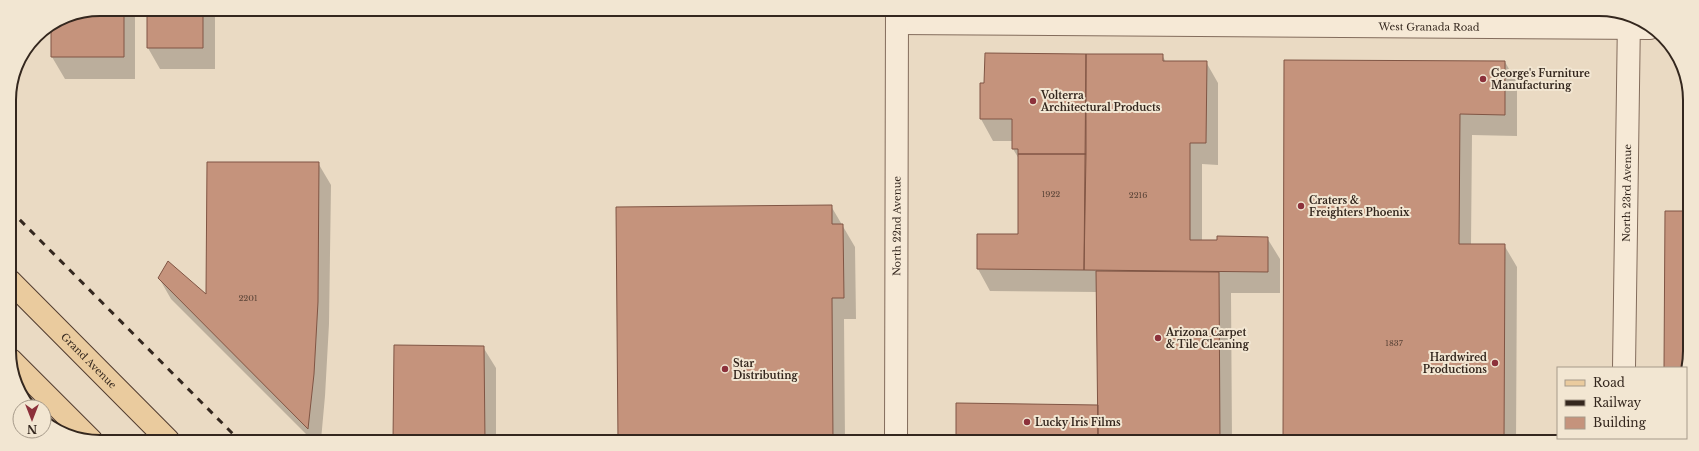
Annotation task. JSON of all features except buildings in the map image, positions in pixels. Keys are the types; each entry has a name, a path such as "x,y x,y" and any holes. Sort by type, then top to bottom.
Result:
{"main road":[{"name":"Grand Avenue","path":"16,287 163,435"},
{"path":"18,367 84,433"}],"street":[{"name":"West Granada Road","path":"897,16 1636,25"},
{"name":"North 22nd Avenue","path":"896,435 897,16"},
{"name":"North 23rd Avenue","path":"1624,367 1636,25"}],"railway":[{"path":"16,216 234,435"}],"place":[{"name":"George's Furniture Manufacturing","path":"1483,79"},
{"name":"Volterra Architectural Products","path":"1033,101"},
{"name":"Craters & Freighters Phoenix","path":"1301,206"},
{"name":"Arizona Carpet & Tile Cleaning","path":"1158,338"},
{"name":"Hardwired Productions","path":"1495,363"},
{"name":"Star Distributing","path":"725,369"},
{"name":"Lucky Iris Films","path":"1027,422"}]}
